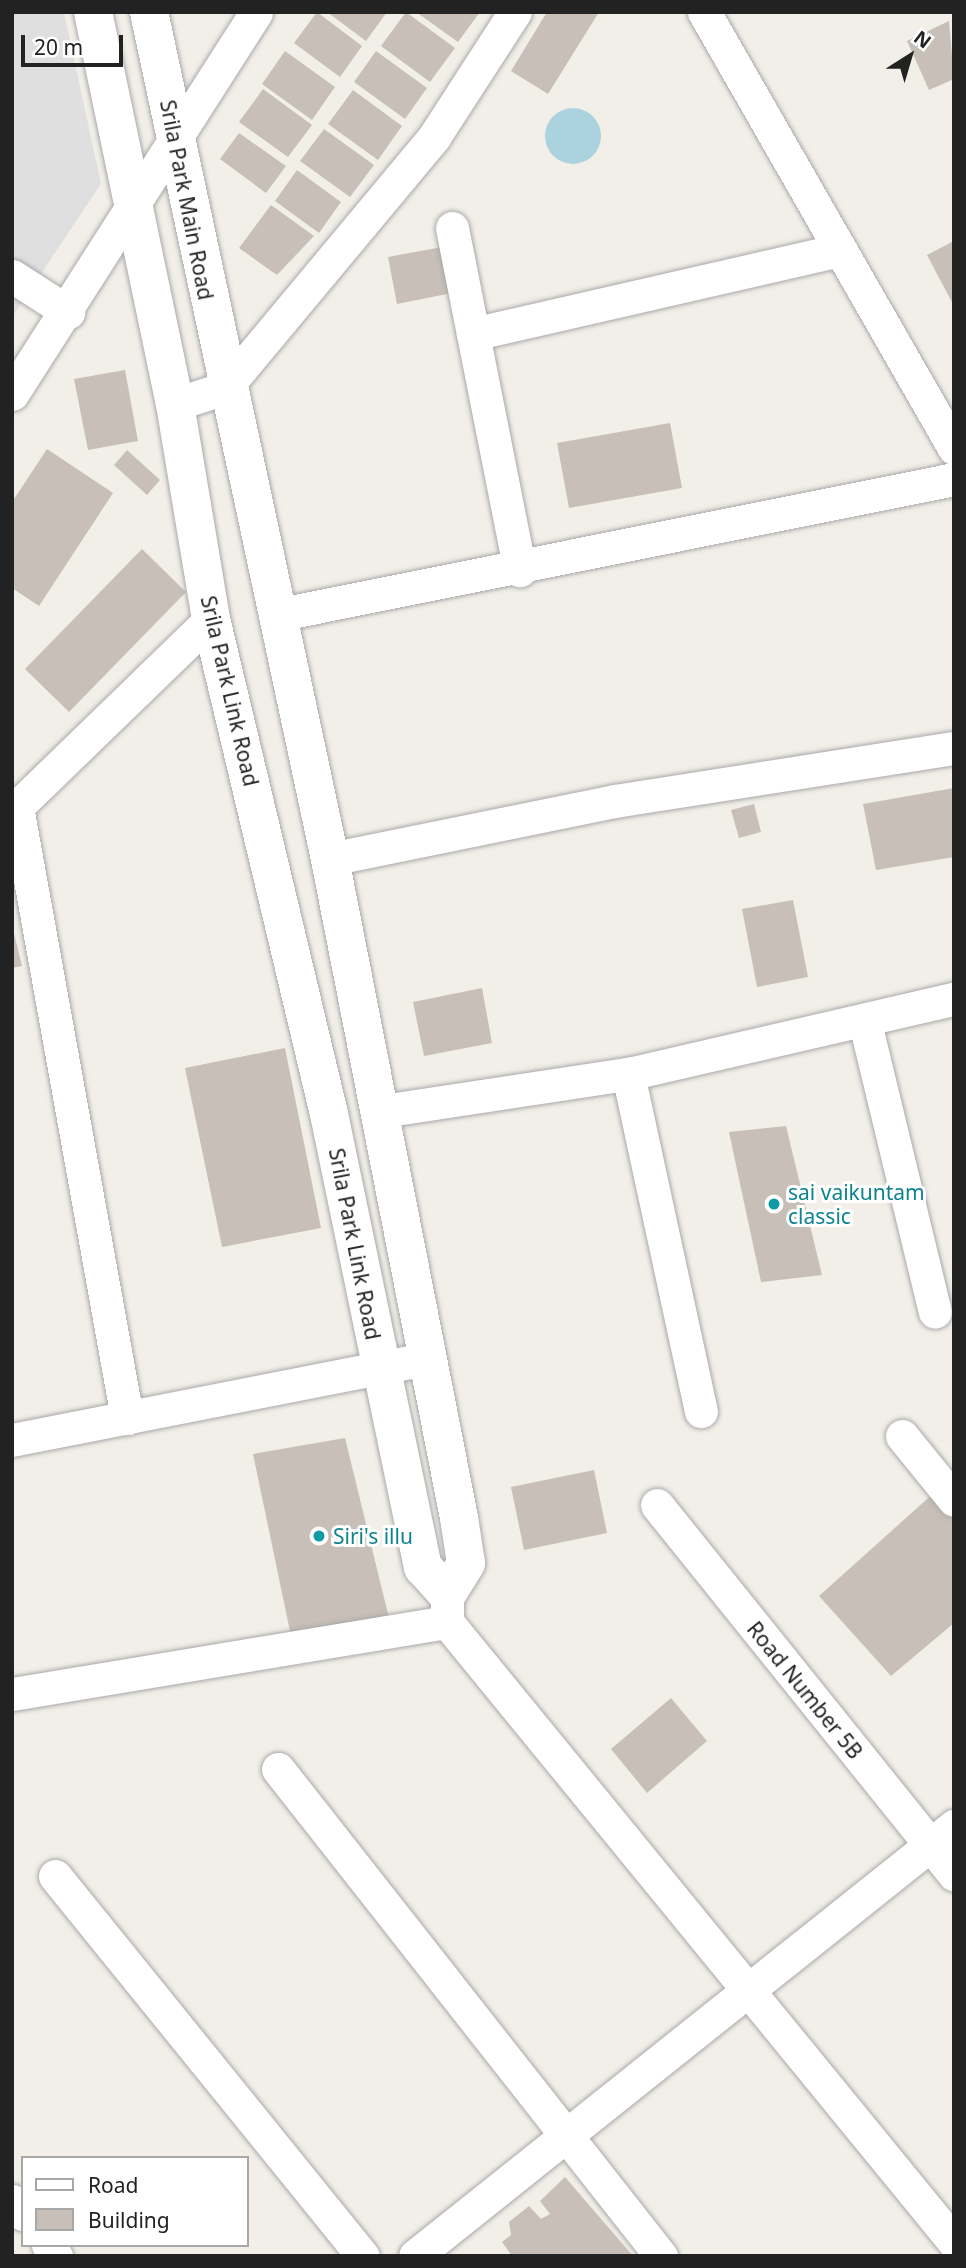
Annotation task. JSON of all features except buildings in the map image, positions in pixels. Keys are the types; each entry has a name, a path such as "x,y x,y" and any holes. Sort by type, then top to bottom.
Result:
{"street":[{"name":"Srila Park Link Road","path":"93,12 175,404 211,619 329,1114 423,1567 447,1608"},
{"name":"Srila Park Main Road","path":"149,12 226,388"},
{"path":"12,394 68,312 256,12"},
{"path":"175,404 226,388 434,137 514,12"},
{"path":"704,12 954,448"},
{"path":"452,228 520,570"},
{"path":"473,334 841,250"},
{"path":"12,276 68,312"},
{"path":"226,388 330,859 429,1358 466,1563 447,1608"},
{"path":"276,615 520,570 954,479"},
{"path":"127,1418 14,809 211,619"},
{"path":"330,859 615,801 954,748"},
{"path":"382,1111 628,1074 865,1023 954,999"},
{"path":"865,1023 935,1312"},
{"path":"628,1074 701,1411"},
{"name":"Srila Park Link Road","path":"12,1440 429,1358"},
{"path":"902,1436 954,1500"},
{"name":"Road Number 5B","path":"657,1505 942,1835 954,1874"},
{"path":"12,1694 447,1608"},
{"path":"447,1608 954,2242"},
{"path":"278,1769 563,2138 661,2256"},
{"path":"415,2256 942,1835"},
{"path":"55,1876 363,2256"}],"shaded area":[{"path":"12,12 64,12 101,184 12,317"}],"water":[{"path":"568,108 578,108 593,116 599,125 599,147 593,156 578,164 568,164 550,152 545,141 545,131 557,113"}],"place":[{"name":"sai vaikuntam classic","path":"774,1204"},
{"name":"Siri's illu","path":"319,1536"}]}
